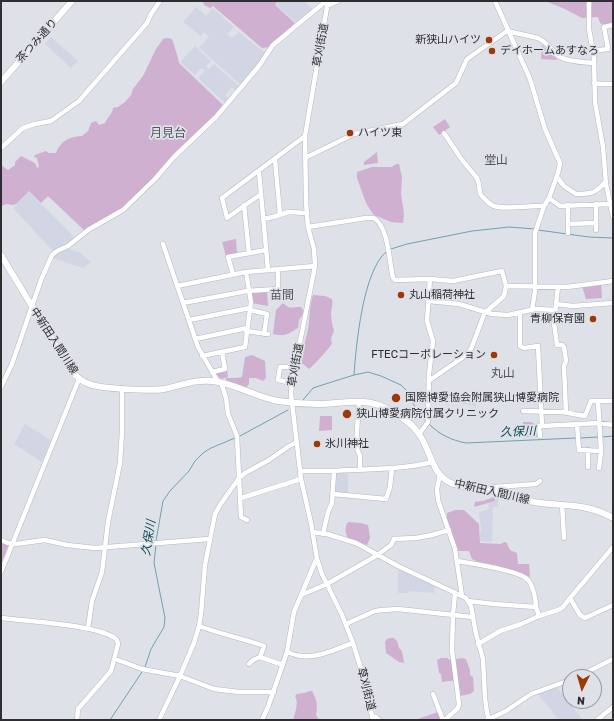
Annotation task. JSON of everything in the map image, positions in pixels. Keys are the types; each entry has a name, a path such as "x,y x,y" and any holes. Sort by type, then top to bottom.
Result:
{"main road":[{"name":"茶つみ通り","path":"1,82 72,1"},
{"name":"中新田入間川線","path":"1,255 70,369 79,378 92,385 155,390 199,381 219,382 266,398 293,403 317,404 360,401 381,406 404,419 419,434 427,448 432,462 440,474 451,483 490,490 535,502 578,505 593,508 613,518"}],"street":[{"path":"1,148 22,129 28,126 52,121 79,101 147,23 160,1"},
{"path":"1,387 12,364 42,276 54,253 68,246 88,230 123,210 155,179 174,157 216,117 259,66 273,45 327,3 338,1"},
{"path":"495,1 530,79 545,129 560,161 557,177 535,230 532,310"},
{"path":"589,1 589,29 594,64 595,102 603,147 606,181 613,217"},
{"name":"草刈街道","path":"327,3 306,136 306,213 314,249 315,266 291,394 301,479 313,532 317,559 353,642 373,718"},
{"path":"592,51 608,49 604,27 613,25"},
{"path":"305,158 354,134 403,124 456,83 467,59 508,31 538,38 564,59 594,64"},
{"path":"594,83 613,84"},
{"path":"444,133 462,160 477,178 480,194 492,206 507,208 532,205 544,206"},
{"path":"261,194 228,218 222,198 306,136"},
{"path":"275,160 280,214"},
{"path":"259,172 268,270"},
{"path":"557,177 564,186 576,194 594,192 600,189 606,181"},
{"path":"549,198 560,206 610,204"},
{"path":"596,204 596,230"},
{"path":"244,205 249,253"},
{"path":"568,205 568,233"},
{"path":"263,218 289,212 306,213"},
{"path":"308,227 374,218 380,224 388,250 393,278 395,280 459,280 502,271 506,286 503,298 486,312 471,349 430,380"},
{"path":"568,224 596,223"},
{"path":"162,244 202,356 219,382 226,398 228,414 237,438 241,517 247,520"},
{"path":"233,274 228,257 266,250"},
{"path":"177,286 246,272 315,266"},
{"path":"183,303 249,291 278,289 278,270"},
{"path":"202,356 245,347 251,302 246,272"},
{"path":"419,434 428,422 429,374 433,341 427,321 430,279"},
{"path":"506,286 558,287 613,281"},
{"path":"558,287 554,323 557,345 562,345 565,353 566,412"},
{"path":"429,301 459,304 492,314 508,315 556,307 613,303"},
{"path":"189,320 250,309 267,314 266,334 247,329 195,339"},
{"path":"520,313 520,346 524,348 538,346 542,426 539,426 540,436"},
{"path":"212,372 226,369 222,352"},
{"path":"292,383 278,380 280,367 295,367"},
{"path":"1,572 79,378"},
{"path":"88,628 92,601 102,572 111,507 120,463 122,388"},
{"path":"360,401 356,446 360,456 360,469"},
{"path":"523,411 566,412 585,416 591,401 613,401"},
{"path":"598,401 601,451 599,468"},
{"path":"542,426 599,423 613,425"},
{"path":"577,425 580,450 601,451"},
{"path":"159,720 194,643 201,614 203,582 214,514 239,478 297,442"},
{"path":"588,450 588,467"},
{"path":"300,471 392,468 432,462"},
{"path":"333,494 386,499 390,487 392,468"},
{"path":"323,534 328,512 332,503 334,471"},
{"path":"440,474 437,489 438,500 456,549 462,596"},
{"path":"241,498 301,479"},
{"path":"490,490 495,487 536,484 540,481"},
{"path":"562,504 564,538"},
{"path":"301,595 327,584 377,555 391,545 394,539 416,538 449,530"},
{"path":"313,532 356,543 404,569 462,596 468,601 471,606 472,617 483,664 488,720 498,718 531,694 562,683"},
{"path":"1,540 12,544 46,540 66,545 95,548 209,539"},
{"path":"478,644 500,631 522,624 563,607 613,547"},
{"path":"262,720 274,692 287,652 294,612 317,559"},
{"path":"457,561 475,563 515,573 524,577 530,583 539,616"},
{"path":"434,694 444,720 458,708 459,704 452,650 455,594"},
{"path":"570,598 580,615 585,618 613,605"},
{"path":"468,601 536,606"},
{"path":"346,624 378,610 398,609 472,617"},
{"path":"1,618 88,628 115,638 118,644 115,659 109,673 78,709 77,720"},
{"path":"198,626 219,633 246,639 264,646 260,657"},
{"path":"287,652 299,656 308,656 324,653 353,642"},
{"path":"249,664 253,660 260,657 283,665"},
{"path":"115,659 145,669 180,676 214,689 239,692 274,692"},
{"path":"593,669 613,659"},
{"path":"597,720 613,707"},
{"path":"373,718 376,717 379,720"}],"shaded area":[{"path":"203,1 277,1 275,5 295,23 269,47 262,48 213,6 210,8 204,5"},
{"path":"279,1 304,1 313,9 297,23 275,4"},
{"path":"545,1 613,1 613,23 604,25 600,23 598,17 582,18"},
{"path":"196,7 206,16 213,8 234,27 227,34 232,38 239,32 265,53 260,63 241,85 199,48 209,37 204,32 201,36 183,22"},
{"path":"51,37 78,61 71,68 45,44"},
{"path":"163,39 172,39 179,63 224,106 154,178 118,212 100,220 84,230 48,196 41,203 29,191 16,204 1,206 1,165 8,170 15,165 15,162 21,156 35,163 37,168 39,167 37,158 34,157 35,155 46,151 49,153 56,153 63,142 74,137 82,136 88,131 91,123 96,121 99,125 105,123 113,108 118,107 125,102 131,95 133,89 143,76 156,49"},
{"path":"542,45 557,59 557,60 541,59"},
{"path":"195,46 211,61 206,66 209,69 214,64 240,87 236,91 232,87 225,95 229,99 225,103 198,78 205,71 201,68 195,75 180,62"},
{"path":"445,119 450,127 439,135 433,127"},
{"path":"377,152 378,163 364,165 364,162"},
{"path":"399,164 402,177 401,194 404,214 403,223 391,222 374,215 366,203 357,178 357,172 372,167 391,167"},
{"path":"28,191 75,238 67,245 53,251 13,208"},
{"path":"236,239 237,254 226,256 222,242"},
{"path":"69,248 79,252 91,262 83,268 53,258 59,252"},
{"path":"601,283 602,298 586,299 582,286"},
{"path":"267,291 268,306 252,303 251,293"},
{"path":"313,295 325,296 332,299 331,317 334,331 331,338 331,345 309,369 302,363 302,359"},
{"path":"283,303 293,308 301,307 303,314 299,320 298,328 292,332 281,335 273,334 276,310"},
{"path":"252,355 265,361 266,378 263,381 256,378 249,378 249,384 246,388 226,380 226,378 242,377 245,357"},
{"path":"227,370 228,377 221,379 216,374 216,372"},
{"path":"459,392 474,394 477,396 476,407 458,402"},
{"path":"320,416 332,416 332,430 319,431"},
{"path":"523,422 530,422 538,425 539,437 523,437"},
{"path":"25,424 51,440 42,462 14,444"},
{"path":"348,472 348,494 334,493 334,473"},
{"path":"493,494 498,495 498,507 493,507 492,542 479,541 481,529 479,512 489,509 488,503 495,501"},
{"path":"494,497 495,501 474,507 475,502"},
{"path":"455,510 464,510 479,524 480,543 507,543 510,550 517,553 518,564 529,564 530,577 515,572 486,566 472,559 469,551 458,551 447,519 447,513"},
{"path":"347,523 368,525 370,538 367,545 348,538 346,529"},
{"path":"1,541 9,544 1,564"},
{"path":"400,569 435,586 434,593 410,591 409,593 398,593"},
{"path":"390,638 394,638 397,641 399,648 402,651 404,663 399,662 386,653 385,642"},
{"path":"441,658 448,658 452,660 462,658 466,659 470,670 470,675 473,677 474,691 470,694 460,696 457,680 442,682 437,660"},
{"path":"556,686 562,694 562,709 574,709 583,720 559,720 537,693"},
{"path":"312,691 316,700 316,715 319,720 293,720 297,705 295,696 297,694"},
{"path":"438,712 441,720 415,720"}],"waterway":[{"path":"391,249 407,244 472,231 509,227 535,229"},
{"path":"538,230 589,237 613,238"},
{"path":"354,375 359,328 366,291 378,262 386,252"},
{"name":"久保川","path":"303,400 313,388 368,372 401,385 407,391 417,411 426,421"},
{"name":"久保川","path":"240,436 288,410"},
{"name":"久保川","path":"429,424 446,436 466,443 576,438"},
{"name":"久保川","path":"602,437 613,436"},
{"name":"久保川","path":"580,438 598,437"},
{"name":"久保川","path":"156,541 163,501 170,491 189,471 195,461 203,453 235,438"},
{"name":"久保川","path":"145,667 151,649 164,627 165,618 154,563 156,545"},
{"name":"久保川","path":"110,720 142,672"}],"place":[{"name":"新狭山ハイツ","path":"489,40"},
{"name":"デイホームあすなろ","path":"492,51"},
{"name":"ハイツ東","path":"350,133"},
{"name":"丸山稲荷神社","path":"401,295"},
{"name":"青柳保育園","path":"593,319"},
{"name":"FTECコーポレーション","path":"494,355"},
{"name":"国際博愛協会附属狭山博愛病院","path":"396,398"},
{"name":"狭山博愛病院付属クリニック","path":"347,414"},
{"name":"氷川神社","path":"317,444"}],"district":[{"name":"月見台","path":"168,134"},
{"name":"堂山","path":"496,161"},
{"name":"苗間","path":"282,296"},
{"name":"丸山","path":"503,374"}]}
